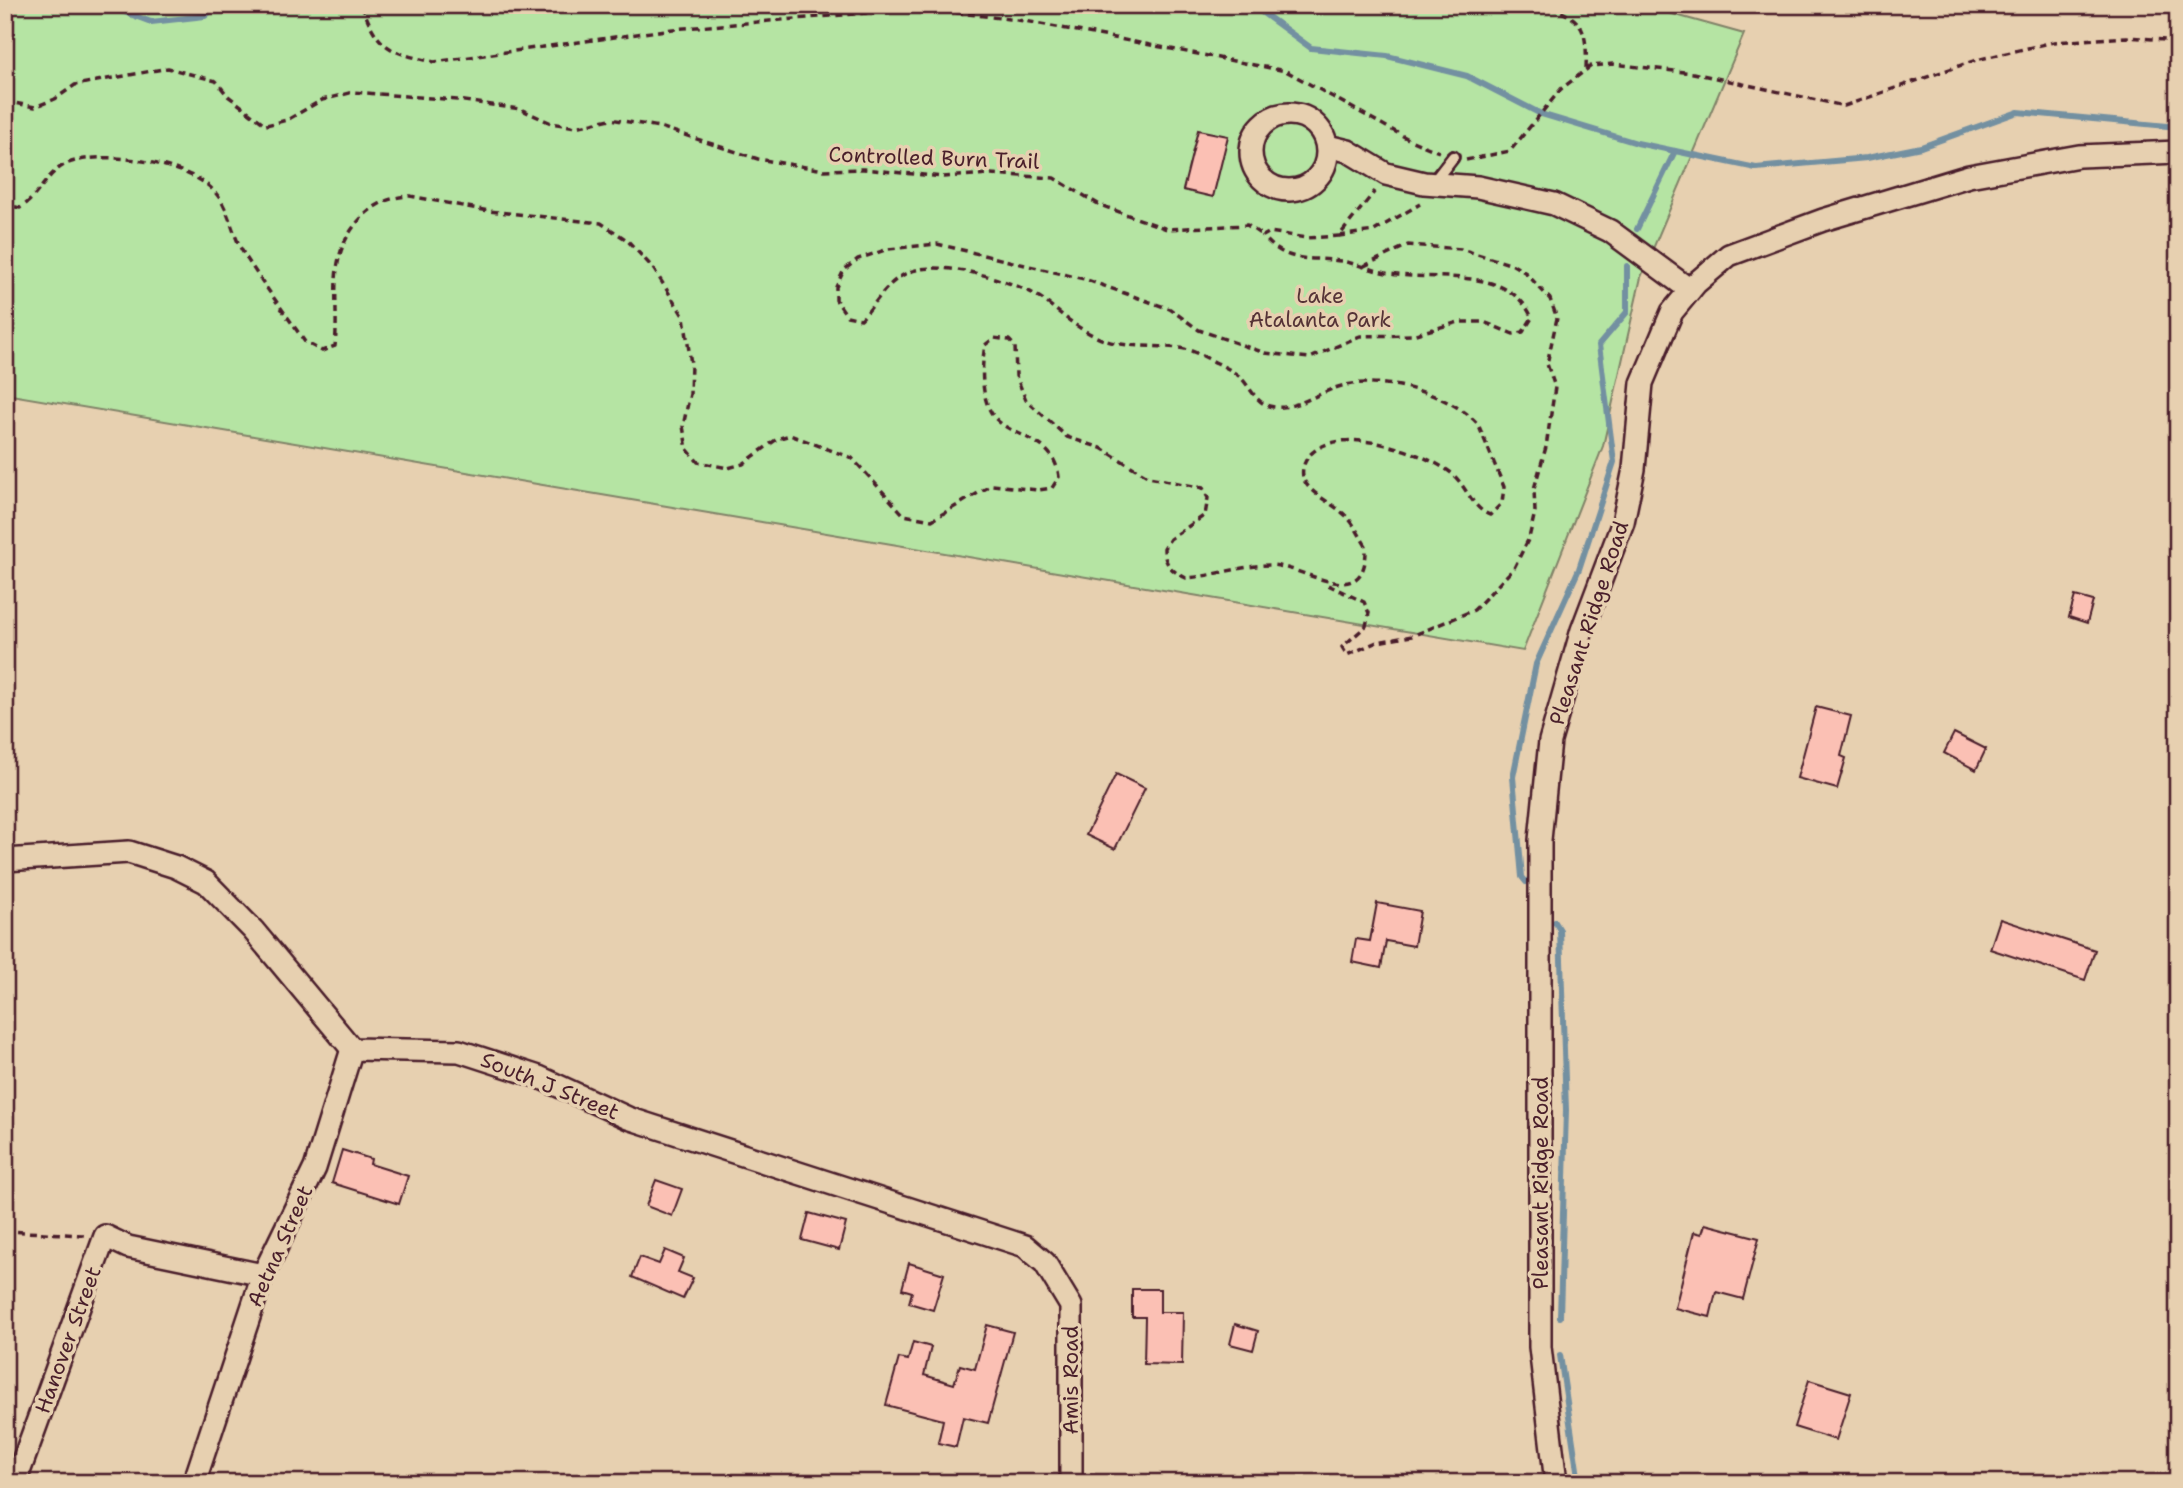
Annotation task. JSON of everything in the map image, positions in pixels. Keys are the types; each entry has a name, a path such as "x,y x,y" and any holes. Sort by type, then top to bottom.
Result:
{"street":[{"path":"1327,146 1348,151 1387,174 1439,184 1478,187 1554,204 1609,231 1690,290"},
{"name":"Pleasant Ridge Road","path":"1556,1483 1540,1347 1540,840 1550,741 1582,631 1623,522 1634,469 1642,383 1672,312 1690,290 1730,255 1823,220 1969,176 2079,156 2178,152"},
{"path":"5,860 129,852 176,867 206,881 253,930 352,1049"},
{"name":"Aetna Street","path":"194,1483 263,1275 315,1168 352,1049"},
{"name":"South J Street","path":"352,1049 459,1051 539,1077 628,1118 1026,1246 1045,1263 1057,1280"},
{"path":"105,1236 128,1247 263,1275"},
{"name":"Hanover Street","path":"15,1483 105,1236"},
{"name":"Amis Road","path":"1057,1280 1071,1306 1071,1483"}],"lane":[{"path":"1439,184 1453,157"}],"path":[{"path":"362,5 373,34 384,47 398,54 434,62 673,29 891,11 936,10 1025,21 1286,71 1412,141 1468,160 1510,151 1561,89 1586,68 1613,64 1693,74 1843,106 1976,60 2054,42 2127,37 2178,41"},
{"path":"1538,5 1555,9 1576,21 1588,40 1586,68"},
{"name":"Controlled Burn Trail","path":"5,101 34,107 55,99 75,85 169,68 216,81 228,96 266,125 287,120 322,100 353,92 457,100 520,110 551,123 576,127 610,119 660,127 758,159 824,170 863,169 943,177 991,174 1054,178 1100,205 1167,229 1247,225 1280,253 1316,261 1346,262 1402,276 1449,276 1484,282 1521,299 1532,318 1523,332 1513,334 1484,322 1459,322 1412,335 1360,336 1310,358 1265,354 1225,342 1199,330 1170,309 1084,279 937,244 888,249 859,259 844,270 836,287 836,300 847,316 861,319 877,295 905,274 917,269 939,268 1006,281 1040,298 1074,326 1106,341 1178,348 1199,354 1232,370 1258,399 1268,406 1291,406 1346,385 1383,384 1419,391 1452,404 1471,416 1478,424 1504,487 1502,503 1490,514 1479,508 1465,487 1451,473 1422,457 1354,439 1321,446 1311,453 1305,460 1302,473 1305,484 1343,512 1366,546 1362,570 1354,579 1343,583 1323,582"},
{"path":"5,201 8,205 20,208 32,201 47,177 66,164 94,158 124,158 171,166 214,190 243,252 305,342 321,351 335,346 337,256 351,229 372,208 391,197 410,196 546,219 601,223 627,240 653,268 684,317 691,384 683,426 687,449 698,462 728,468 743,464 777,439 790,435 852,458 904,515 932,520 992,485 1038,490 1052,488 1059,477 1058,467 1035,438 997,420 985,403 985,345 995,338 1009,340 1015,346 1016,376 1026,400 1067,437 1101,448 1149,477 1203,488 1209,498 1205,515 1170,539 1164,548 1167,565 1175,573 1186,578 1269,565 1287,566 1323,582 1364,602 1370,613 1366,626 1342,647 1347,655 1377,642 1412,636 1474,610 1514,568 1529,538 1535,512 1534,489 1546,447 1555,387 1547,364 1557,318 1542,289 1513,265 1461,249 1408,245 1361,267"},
{"name":"Controlled Burn Trail","path":"1263,236 1270,232 1306,239 1374,231 1414,208 1468,160"},
{"path":"1339,236 1387,174"},
{"path":"5,1231 105,1236"}],"green space":[{"name":"Lake Atalanta Park","path":"5,5 1640,5 1744,34 1641,277 1603,446 1523,651 5,394"}],"building":[{"path":"1198,130 1228,136 1213,197 1183,190"},
{"path":"2075,596 2093,601 2087,623 2069,617"},
{"path":"1816,707 1851,716 1841,756 1846,758 1837,789 1797,778"},
{"path":"1954,733 1986,749 1976,770 1944,753"},
{"path":"1116,774 1145,788 1115,849 1086,835"},
{"path":"1377,903 1420,911 1414,946 1386,941 1381,968 1352,962 1356,939 1370,941"},
{"path":"2000,919 2095,950 2085,980 1990,949"},
{"path":"342,1150 371,1159 370,1164 408,1176 399,1204 332,1183"},
{"path":"656,1180 682,1189 672,1216 646,1206"},
{"path":"809,1213 846,1223 839,1250 802,1240"},
{"path":"1705,1224 1759,1238 1743,1299 1716,1292 1710,1317 1675,1308 1694,1232 1702,1234"},
{"path":"665,1250 684,1258 678,1272 693,1278 683,1299 632,1277 640,1257 659,1264"},
{"path":"909,1263 944,1274 933,1310 909,1303 912,1292 902,1289"},
{"path":"1132,1289 1160,1289 1160,1312 1183,1312 1182,1365 1144,1364 1145,1317 1132,1317"},
{"path":"1235,1324 1258,1331 1253,1350 1230,1344"},
{"path":"987,1325 1013,1332 988,1423 963,1417 956,1447 938,1443 943,1420 886,1405 899,1358 908,1360 913,1342 931,1347 924,1375 954,1384 960,1365 975,1369"},
{"path":"1809,1380 1851,1393 1836,1440 1794,1427"}],"waterway":[{"path":"106,5 151,22 205,16 217,5"},
{"path":"1252,5 1311,48 1387,56 1467,76 1541,114 1637,143 1756,168 1867,158 1921,147 2018,112 2178,127"},
{"path":"1637,229 1675,151"},
{"path":"1526,882 1522,877 1513,777 1536,664 1579,569 1614,462 1599,345 1627,312 1627,266"},
{"path":"1555,922 1560,930 1566,1110 1560,1317"},
{"path":"1560,1355 1579,1483"}]}
